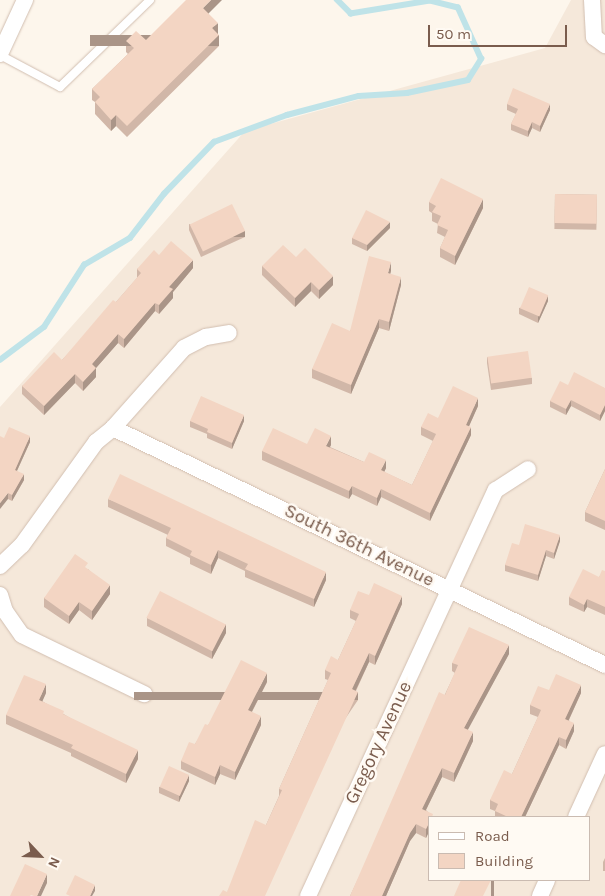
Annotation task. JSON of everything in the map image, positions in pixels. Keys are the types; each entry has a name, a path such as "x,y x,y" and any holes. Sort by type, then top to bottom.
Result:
{"street":[{"path":"0,55 25,0"},
{"path":"592,0 599,41"},
{"path":"0,566 22,545 96,442 113,428 184,348 206,337 229,333"},
{"name":"South 36th Avenue","path":"113,428 605,666"},
{"name":"Gregory Avenue","path":"308,896 496,490 528,469"},
{"path":"0,595 5,611 22,634 144,694"},
{"path":"576,816 605,754"},
{"path":"540,896 548,881"}],"lane":[{"path":"0,55 60,87 150,0"}],"shaded area":[{"path":"571,0 605,0 605,896 0,896 0,407 245,131 545,48"}],"building":[{"path":"186,0 211,0 203,8 218,23 212,28 219,35 127,126 116,115 111,120 95,102 100,97 92,89 134,48 126,41 136,31 146,40"},
{"path":"513,88 550,104 540,126 532,122 528,131 511,124 518,109 507,104"},
{"path":"441,178 483,199 455,256 440,248 448,230 437,225 441,216 432,212 436,206 429,202"},
{"path":"555,194 597,195 596,224 554,223"},
{"path":"232,204 245,231 203,252 190,225"},
{"path":"366,210 390,222 367,245 352,238"},
{"path":"171,241 193,260 169,287 173,289 159,305 155,303 124,339 118,334 92,364 96,368 83,382 75,374 44,406 22,386 54,352 62,360 113,300 116,302 141,273 137,269 154,250 159,255"},
{"path":"283,245 296,257 305,248 333,276 319,290 311,282 295,298 262,266"},
{"path":"369,256 391,262 388,273 401,277 389,322 379,319 351,385 312,369 332,323 350,331"},
{"path":"529,287 548,295 539,316 520,308"},
{"path":"528,351 532,378 491,383 487,357"},
{"path":"574,372 605,388 605,405 600,415 571,400 566,409 550,401 560,381 568,385"},
{"path":"453,386 478,398 466,425 471,427 430,513 381,489 377,498 352,486 349,491 262,451 273,428 307,444 315,428 331,436 326,446 364,462 369,452 386,460 381,470 412,485 436,434 421,427 428,413 438,418"},
{"path":"201,396 244,415 232,443 207,432 208,429 190,421"},
{"path":"9,427 30,436 15,470 24,474 12,495 8,493 0,503 0,436 4,438"},
{"path":"605,469 605,521 585,512"},
{"path":"120,474 326,572 314,599 245,569 248,564 218,550 211,565 190,555 192,551 166,538 171,528 108,499"},
{"path":"525,524 560,535 554,553 546,550 538,575 505,565 512,543 519,545"},
{"path":"75,554 88,563 85,567 110,585 92,611 79,602 69,616 44,598"},
{"path":"583,569 599,577 602,570 605,571 605,607 587,599 584,605 569,597"},
{"path":"374,583 402,596 375,656 369,653 352,689 358,692 265,896 219,896 223,890 227,892 255,820 266,825 282,790 279,789 331,673 325,670 331,656 338,660 359,614 350,610 358,591 369,595"},
{"path":"160,591 226,625 212,651 146,618"},
{"path":"469,627 509,645 464,728 473,732 454,773 442,768 422,809 433,814 432,816 428,816 426,829 416,824 410,833 382,896 350,896 439,692 445,695 458,665 452,663"},
{"path":"241,660 267,673 248,710 261,716 235,772 220,765 215,777 181,761 189,742 195,744 205,724 208,725"},
{"path":"556,674 581,685 565,719 574,723 566,740 559,737 521,816 506,816 495,811 498,804 490,800 504,770 512,774 541,710 530,705 538,686 549,690"},
{"path":"24,675 46,684 39,700 64,711 63,714 138,750 126,774 71,748 73,745 6,715"},
{"path":"169,766 189,775 180,796 160,787"},
{"path":"25,864 47,874 37,896 10,896"},
{"path":"75,875 95,885 90,896 70,896 66,894"},
{"path":"461,881 490,881 483,896 454,896"}],"waterway":[{"path":"0,360 44,327 84,265 130,238 164,194 214,142 287,115 359,96 407,93 468,80 481,59 458,8 430,1 351,14 337,0"}]}
